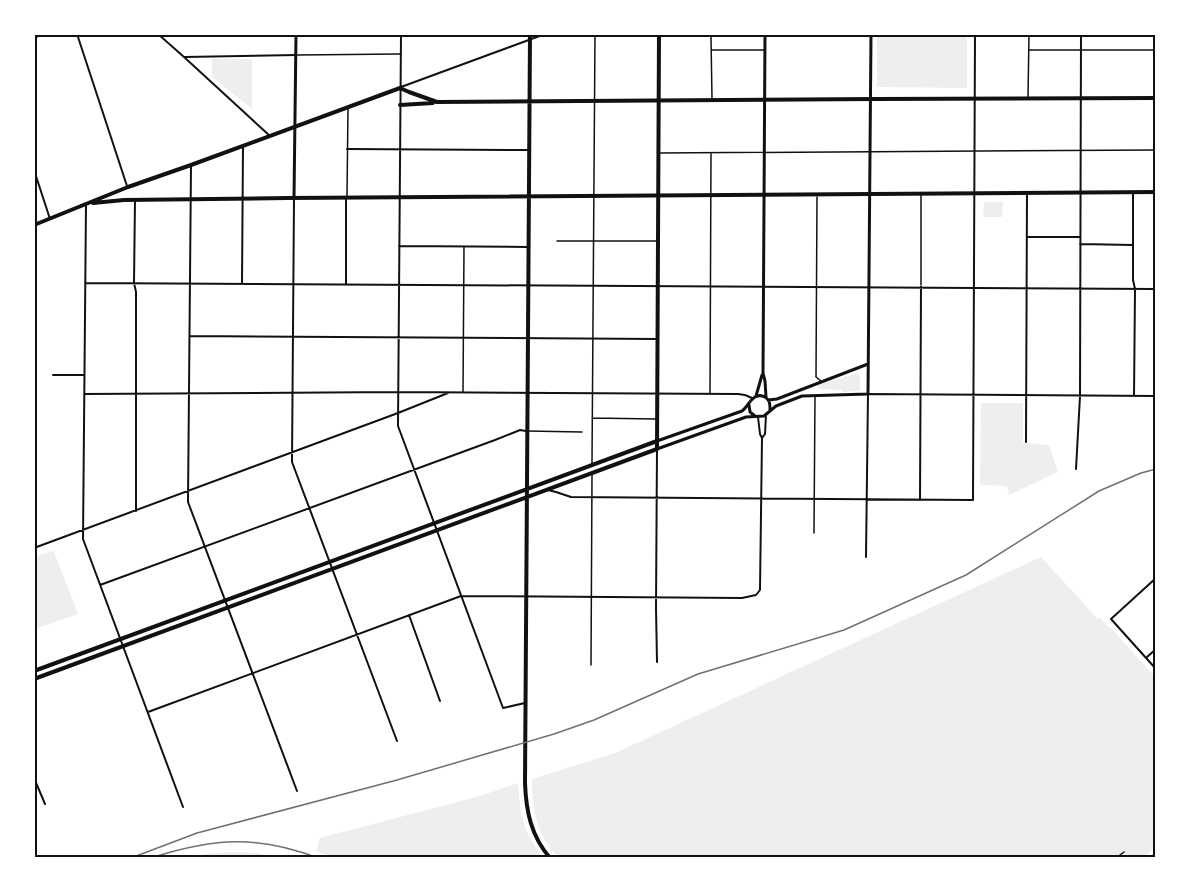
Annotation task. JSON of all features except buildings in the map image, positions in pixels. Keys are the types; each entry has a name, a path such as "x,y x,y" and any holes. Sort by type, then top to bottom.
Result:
{"main road":[{"path":"34,679 657,449 659,34"},
{"path":"530,37 525,783 530,824 549,858"},
{"path":"34,225 128,187 400,88 437,102"},
{"path":"400,105 437,102 530,101 1155,98"},
{"path":"86,204 135,200 294,198 1155,192"},
{"path":"34,671 657,441"}],"street":[{"path":"34,38 42,34"},
{"path":"77,34 128,187"},
{"path":"158,34 270,136"},
{"path":"296,34 292,462 397,741"},
{"path":"400,34 398,426 503,708 525,706"},
{"path":"400,88 530,37 545,34"},
{"path":"765,34 763,373 770,405 769,411"},
{"path":"866,557 871,34"},
{"path":"548,490 569,497 973,500 975,34"},
{"path":"1076,469 1080,396 1081,34"},
{"path":"184,57 296,55"},
{"path":"242,284 243,146"},
{"path":"347,149 529,150"},
{"path":"191,165 188,502 297,791"},
{"path":"34,170 50,219"},
{"path":"1133,192 1134,396"},
{"path":"1026,442 1027,193"},
{"path":"346,198 346,284"},
{"path":"135,200 136,511"},
{"path":"86,204 83,539 183,807"},
{"path":"1027,237 1080,237"},
{"path":"1080,244 1133,245"},
{"path":"399,246 528,247"},
{"path":"85,283 1155,289"},
{"path":"920,500 921,287"},
{"path":"190,336 657,339"},
{"path":"657,441 741,411 756,396 777,399 868,364"},
{"path":"756,396 763,373"},
{"path":"53,375 84,375"},
{"path":"34,548 451,392"},
{"path":"84,394 527,392 742,394 752,398"},
{"path":"762,438 765,434 766,415 769,411 802,396 921,394 1155,396"},
{"path":"148,712 461,596 742,598 756,595 760,590 762,438 757,417 750,411 748,405"},
{"path":"657,662 657,449 746,417 766,415"},
{"path":"100,585 520,430 526,431"},
{"path":"1155,578 1110,619 1155,669"},
{"path":"409,615 440,701"},
{"path":"1146,658 1155,649"},
{"path":"34,777 45,804"},
{"path":"1151,858 1155,854"}],"lane":[{"path":"591,466 595,34"},
{"path":"1028,98 1029,34"},
{"path":"711,37 712,100"},
{"path":"711,50 765,50"},
{"path":"1029,50 1155,50"},
{"path":"296,55 400,54"},
{"path":"346,198 348,107"},
{"path":"659,153 1155,150"},
{"path":"710,394 711,152"},
{"path":"34,189 40,187"},
{"path":"921,193 921,287"},
{"path":"817,195 816,377 821,382"},
{"path":"557,241 658,241"},
{"path":"463,392 464,246"},
{"path":"814,533 815,395"},
{"path":"592,418 657,419"},
{"path":"526,431 582,432"},
{"path":"591,665 592,474"},
{"path":"1116,858 1124,852"}],"shaded area":[{"path":"877,35 967,35 967,88 877,87"},
{"path":"212,59 252,59 252,109 212,77"},
{"path":"984,202 1003,202 1002,217 983,217"},
{"path":"857,373 860,378 859,391 842,392 842,390 819,389 818,385"},
{"path":"981,403 1023,403 1023,443 1049,445 1058,472 1009,495 1007,486 982,485 980,483"},
{"path":"54,552 78,614 35,629 35,557"},
{"path":"1041,557 1098,619 1100,618 1111,628 1155,677 1155,847 1144,857 558,857 545,839 534,811 532,779 615,753"},
{"path":"518,783 524,823 531,840 543,857 334,858 316,851 320,838 480,796"},
{"path":"213,853 258,853 275,857 190,857"}],"railway":[{"path":"131,858 197,833 397,780 554,734 594,720 698,674 844,630 966,575 1099,491 1156,469"},
{"path":"154,857 196,846 236,842 276,845 318,858"}]}
